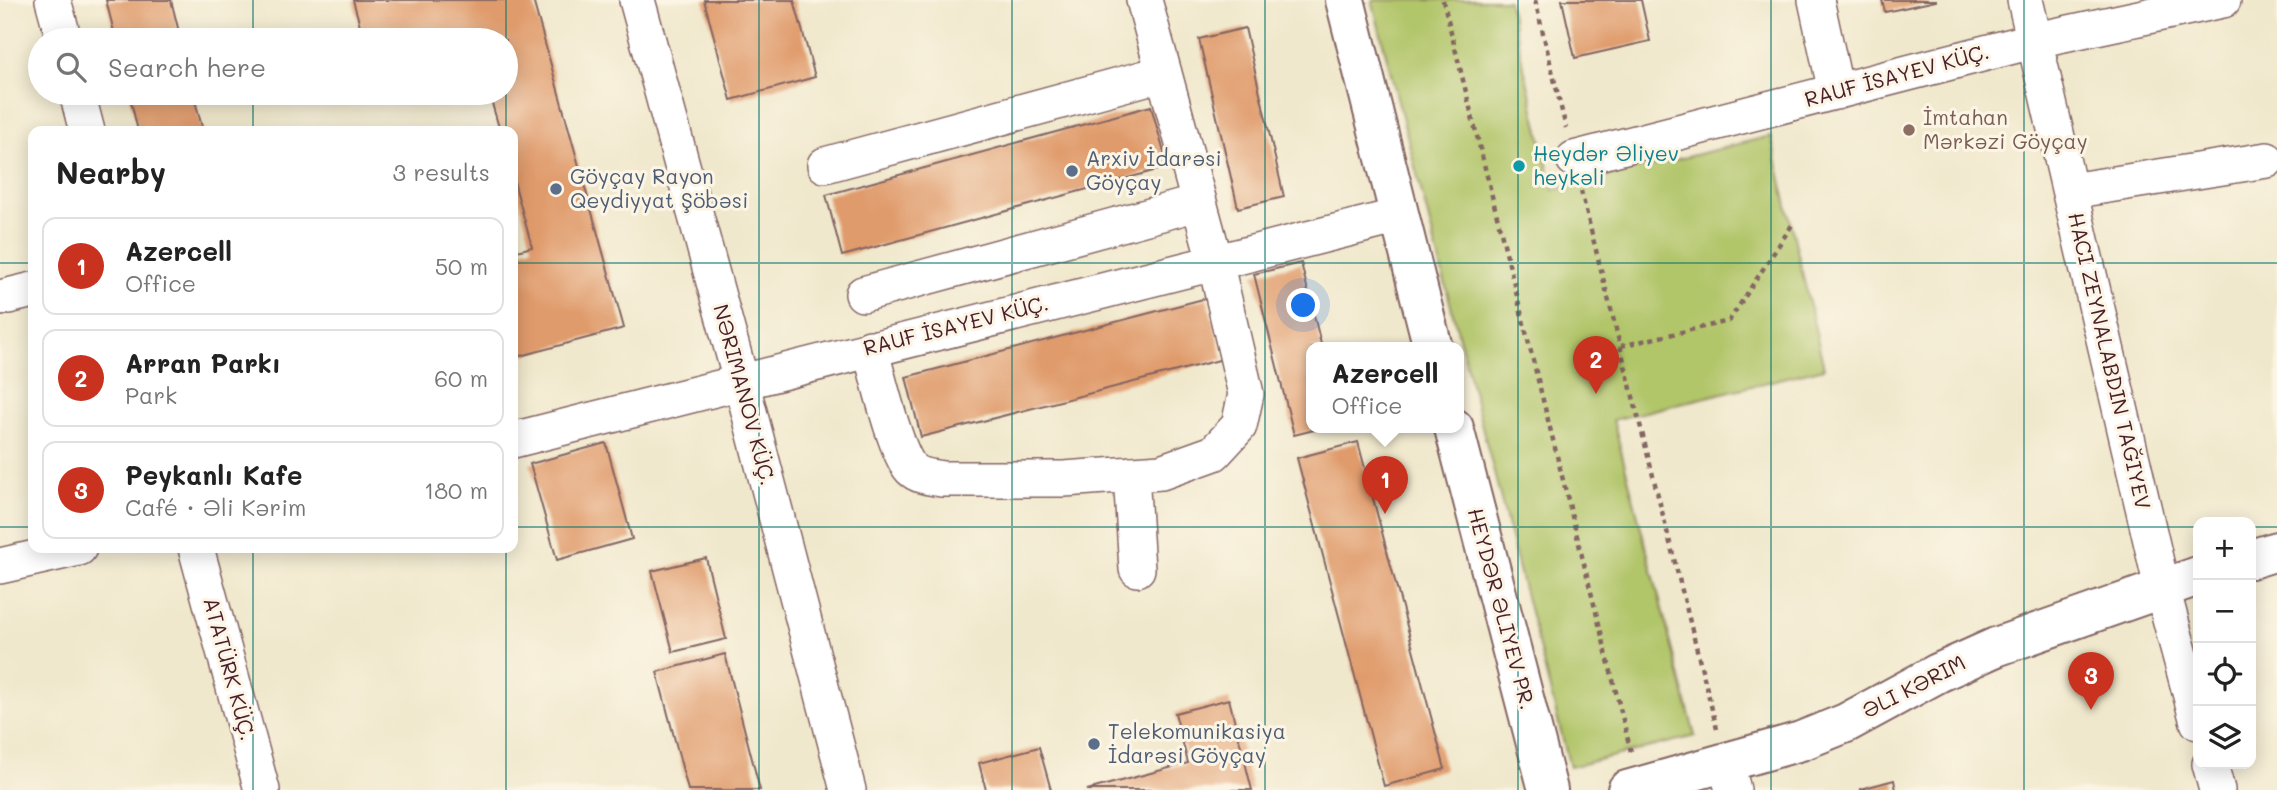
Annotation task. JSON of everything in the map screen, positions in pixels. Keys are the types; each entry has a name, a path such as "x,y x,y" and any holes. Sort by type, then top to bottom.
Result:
{"main road":[{"path":"1345,0 1431,342"},
{"name":"HEYDƏR ƏLIYEV PR.","path":"1455,433 1548,790"},
{"path":"2256,557 2277,551"},
{"name":"ƏLI KƏRIM","path":"1627,790 1730,777 1801,741 1846,723 1938,673 1996,647 2193,578"}],"street":[{"path":"53,0 61,28"},
{"name":"NƏRIMANOV KÜÇ.","path":"637,0 741,381 848,790"},
{"path":"870,348 900,447 912,470 924,476 942,479 1064,479 1161,472 1214,453 1239,426 1246,394 1215,261 1144,0"},
{"path":"1816,0 1836,92"},
{"path":"2025,0 2162,588 2194,706"},
{"name":"RAUF İSAYEV KÜÇ.","path":"1574,159 2036,40 2223,0"},
{"path":"825,165 1164,73"},
{"path":"80,105 87,126"},
{"path":"2070,191 2267,160"},
{"path":"863,294 1198,203"},
{"name":"RAUF İSAYEV KÜÇ.","path":"518,439 1399,216"},
{"path":"0,298 28,291"},
{"path":"1131,474 1137,569"},
{"path":"0,566 57,553"},
{"name":"ATATÜRK KÜÇ.","path":"197,553 262,790"},
{"path":"2211,769 2217,790"}],"path":[{"path":"1443,0 1631,752"},
{"path":"1535,0 1730,777"},
{"path":"1620,346 1729,321 1792,225"}],"green space":[{"path":"1372,0 1508,0 1553,190 1771,136 1824,368 1613,420 1695,736 1570,767 1464,356 1464,342 1460,342"}],"building":[{"path":"106,0 171,0 178,28 113,28"},
{"path":"353,0 533,0 624,328 518,357 518,251 532,247 518,196 518,126 499,126 492,105 518,105 518,28 361,28"},
{"path":"704,0 794,0 815,77 731,100"},
{"path":"1562,0 1641,0 1650,41 1575,58"},
{"path":"1882,0 1936,0 1936,1 1885,12"},
{"path":"1245,28 1284,197 1238,208 1199,39"},
{"path":"132,105 196,105 202,126 137,126"},
{"path":"1151,106 1168,167 842,256 826,195"},
{"path":"1301,263 1321,342 1306,342 1306,432 1294,435 1254,274"},
{"path":"1207,298 1223,359 921,437 906,377"},
{"path":"1358,442 1445,769 1384,786 1297,458"},
{"path":"606,443 632,539 557,560 530,464"},
{"path":"706,558 726,639 673,652 652,571"},
{"path":"725,654 760,790 688,790 657,672"},
{"path":"1229,699 1252,790 1087,790 1188,763 1175,713"},
{"path":"1039,747 1051,790 986,790 979,763"},
{"path":"1894,780 1896,790 1861,790 1861,789"}],"place":[{"name":"İmtahan Mərkəzi Göyçay","path":"1909,130"},
{"name":"Heydər Əliyev heykəli","path":"1519,166"},
{"name":"Arxiv İdarəsi Göyçay","path":"1072,171"},
{"name":"Göyçay Rayon Qeydiyyat Şöbəsi","path":"556,189"},
{"name":"Arran Parkı","path":"1596,394"},
{"name":"Azercell","path":"1385,514"},
{"name":"Peykanlı Kafe","path":"2091,710"},
{"name":"Telekomunikasiya İdarəsi Göyçay","path":"1094,744"}]}
